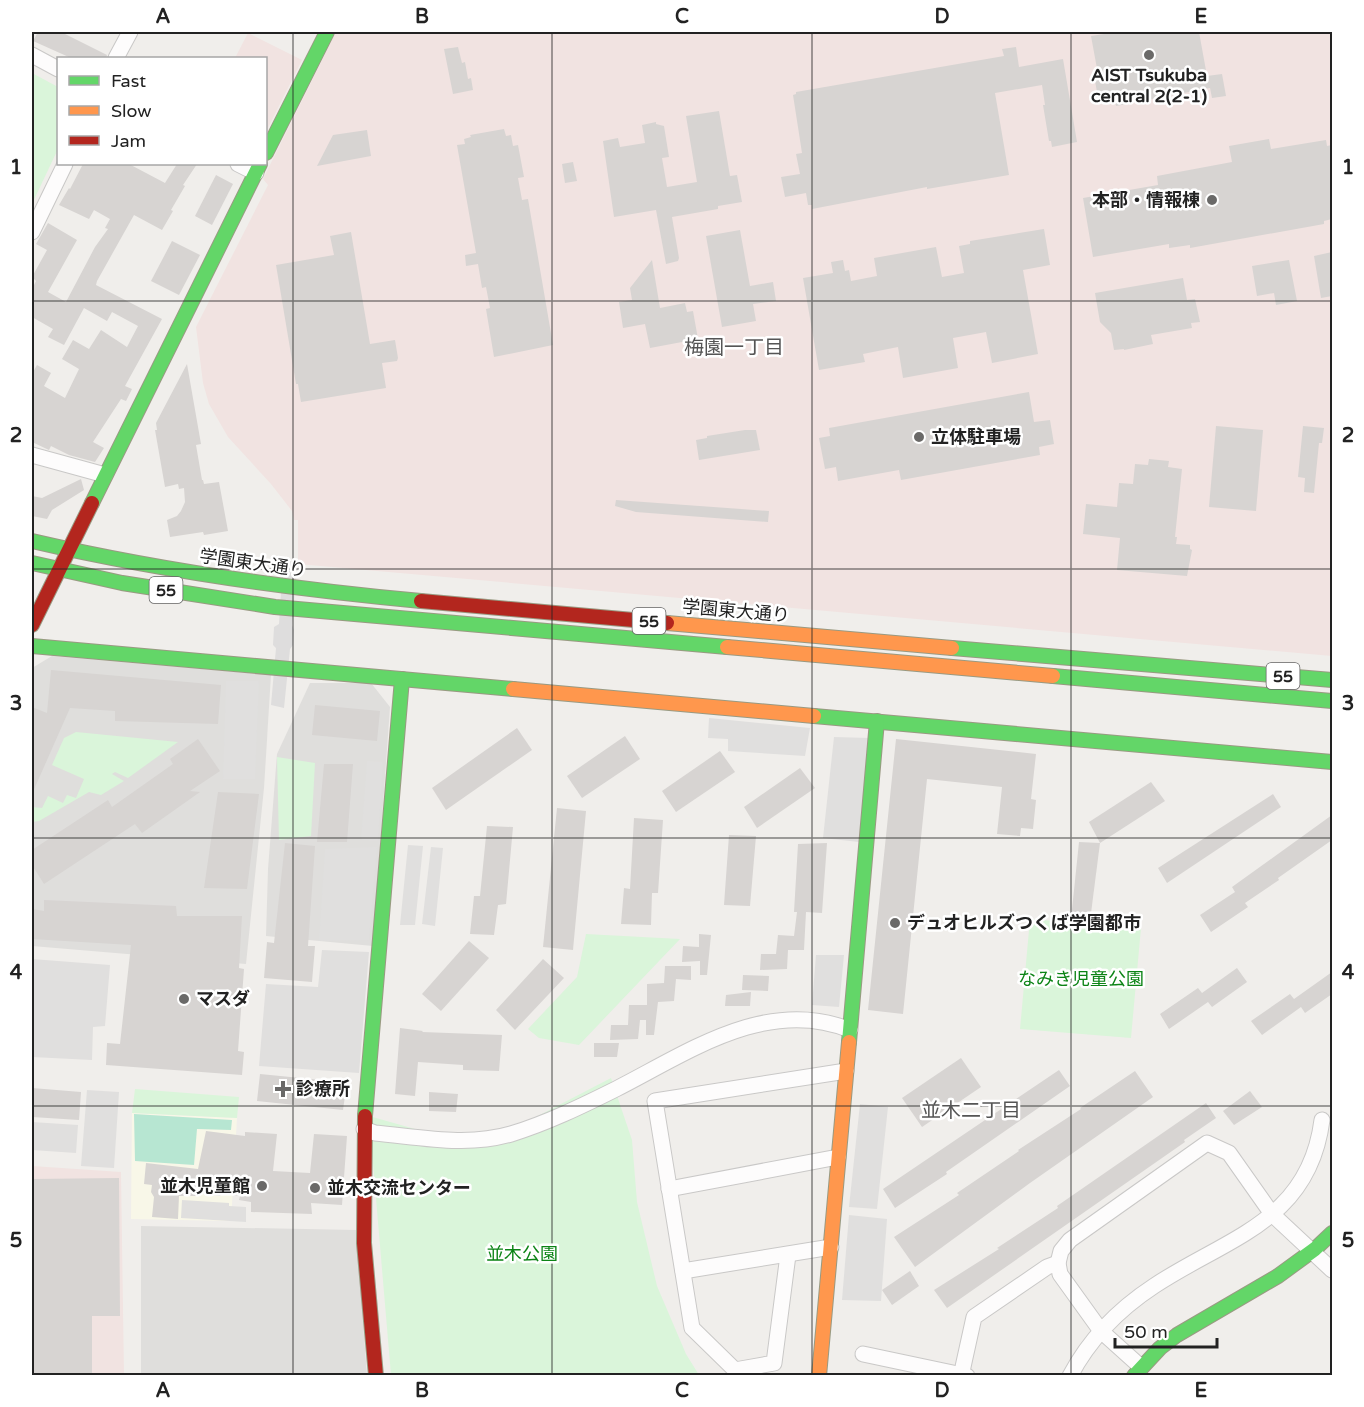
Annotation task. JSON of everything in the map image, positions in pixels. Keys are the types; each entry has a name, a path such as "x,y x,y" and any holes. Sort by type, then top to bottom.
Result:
{"street":[{"path":"117,57 130,32"},
{"path":"267,151 327,32"},
{"path":"32,55 57,68"},
{"path":"34,223 64,165"},
{"path":"32,625 258,168 243,165"},
{"path":"32,455 105,475"},
{"name":"学園東大通り","path":"32,541 68,550 272,586 960,650 1332,680"},
{"name":"学園東大通り","path":"32,563 58,570 189,594 275,607 1332,701"},
{"path":"32,646 1332,762"},
{"path":"376,1376 364,1243 364,1129 381,950 388,834 402,679"},
{"path":"819,1376 877,721"},
{"path":"364,1129 375,1133 479,1141 541,1123 617,1088 705,1041 753,1024 799,1020 835,1023 850,1030"},
{"path":"788,1255 774,1363 735,1370 692,1328 655,1101 846,1071"},
{"path":"1070,1376 1101,1331 1130,1304 1154,1286 1248,1232 1272,1215 1291,1195 1312,1161 1322,1120"},
{"path":"1332,1233 1312,1253 1267,1284 1177,1335 1138,1371 1101,1331 1063,1280 1058,1263 1061,1251 1070,1239 1207,1143 1229,1153 1272,1215 1312,1253 1332,1270"},
{"path":"669,1189 838,1156"},
{"path":"683,1271 831,1246"},
{"path":"863,1354 963,1375 974,1317 1047,1267 1058,1263"}],"shaded area":[{"path":"336,32 1332,32 1332,656 298,564 298,520 294,520 292,511 271,484 228,437 209,404 203,383 196,327 268,185 263,179"},
{"path":"248,33 302,60 267,130 267,57 236,57"},
{"path":"52,656 271,675 264,788 246,964 32,946 32,668"},
{"path":"226,681 259,681 255,779 223,779"},
{"path":"310,683 371,683 390,707 373,946 266,936 268,869 277,754"},
{"path":"709,718 810,728 805,756 728,751 728,739 708,738"},
{"path":"834,737 870,738 859,842 823,838"},
{"path":"367,761 383,762 378,841 361,840"},
{"path":"408,845 423,846 415,925 400,925"},
{"path":"377,847 369,940 319,941 325,849"},
{"path":"431,847 443,848 435,926 422,924"},
{"path":"322,950 369,952 359,1073 259,1066 266,984 318,987"},
{"path":"816,955 844,955 839,1007 812,1005"},
{"path":"32,959 110,965 105,1026 93,1027 92,1060 32,1057"},
{"path":"87,1090 119,1092 114,1168 81,1166"},
{"path":"860,1104 888,1107 877,1209 849,1207"},
{"path":"132,1113 237,1118 231,1221 131,1219"},
{"path":"32,1122 78,1125 76,1153 32,1150"},
{"path":"32,1166 121,1172 124,1375 32,1375"},
{"path":"182,1200 229,1203 229,1206 246,1207 246,1222 181,1218"},
{"path":"849,1215 887,1219 881,1301 842,1300"},
{"path":"141,1226 356,1230 367,1375 141,1376"}],"green space":[{"path":"32,73 57,86 57,151 32,204"},
{"path":"76,732 178,742 128,778 115,772 112,774 124,781 101,795 89,792 39,821 32,822 32,807 42,808 48,796 63,803 67,795 76,798 84,779 52,765 64,738"},
{"path":"277,757 315,763 311,836 279,840"},
{"name":"なみき児童公園","path":"1030,919 1141,928 1131,1038 1020,1029"},
{"path":"586,934 680,939 579,1045 539,1038 528,1029 577,977"},
{"name":"並木公園","path":"611,1078 632,1140 637,1202 657,1286 686,1354 699,1375 391,1375 369,1116 461,1142 505,1133"},
{"path":"135,1089 239,1097 237,1118 132,1113"},
{"path":"134,1114 232,1120 231,1130 197,1129 194,1165 135,1161"}],"pier":[{"path":"283,560 297,562 292,625 293,645 290,649 284,708 271,705 276,648 273,645 274,627 279,624"}],"building":[{"path":"38,32 61,32 107,55 106,57 69,57 33,41"},
{"name":"AIST Tsukuba central 2(2-1)","path":"1104,32 1199,32 1207,76 1222,74 1226,96 1212,98 1210,88 1116,106 1114,93 1101,95 1101,91 1097,92 1094,75 1098,74 1091,36 1104,34"},
{"path":"458,47 462,63 465,62 468,79 471,78 473,90 453,94 444,49"},
{"path":"1016,47 1019,67 1063,59 1077,142 1052,147 1043,105 1045,105 1042,85 995,93 1009,175 927,189 927,187 812,209 812,205 808,205 806,193 785,197 781,177 800,174 796,154 802,153 793,95 796,92 1004,56 1002,49"},
{"path":"719,111 730,176 737,175 742,202 718,206 718,209 672,217 679,258 678,261 666,264 656,210 614,217 603,141 618,138 620,147 645,143 642,125 656,122 664,126 669,157 662,158 667,187 697,182 686,116"},
{"path":"504,129 506,136 511,135 513,146 518,145 524,177 518,178 522,200 528,199 553,345 494,357 486,309 490,308 486,287 482,288 478,264 466,266 465,255 476,253 457,145 465,144 464,139 471,137 470,135"},
{"path":"367,130 371,156 317,166 333,135"},
{"name":"本部・情報棟","path":"1269,139 1271,149 1326,140 1327,146 1332,145 1332,219 1324,221 1324,224 1190,248 1190,245 1169,248 1169,244 1093,257 1083,198 1158,185 1157,176 1232,162 1229,146"},
{"path":"573,162 577,181 565,183 562,164"},
{"path":"82,165 131,165 165,183 176,165 196,165 183,185 185,186 162,230 134,215 97,281 96,285 162,319 125,386 132,389 126,401 121,399 93,442 104,448 95,462 69,455 51,446 49,450 32,442 32,374 37,365 51,373 44,386 65,398 79,369 62,359 73,340 89,349 101,330 127,347 138,326 112,312 107,321 84,308 64,345 48,337 53,329 32,317 32,289 36,281 32,277 47,250 36,244 48,223 77,240 48,292 66,302 95,247 108,229 105,228 110,219 94,210 89,219 59,205"},
{"path":"216,175 233,184 212,225 195,216"},
{"path":"1044,229 1050,265 1023,270 1038,354 992,363 986,332 953,338 958,368 903,378 898,347 863,354 865,362 819,370 803,278 833,273 831,262 843,260 845,271 849,270 851,281 877,276 874,258 936,247 942,277 964,273 959,246 970,244 970,241"},
{"path":"740,230 750,286 773,282 776,301 753,304 756,321 722,327 706,236"},
{"path":"351,232 370,344 395,340 398,358 397,361 382,363 386,388 301,402 276,265 334,255 330,236"},
{"path":"172,241 200,255 179,295 151,281"},
{"path":"1332,252 1332,296 1321,298 1314,256"},
{"path":"652,260 660,308 685,303 687,312 693,311 698,339 650,348 645,324 623,328 619,302 632,300 630,288"},
{"path":"1289,260 1297,301 1276,305 1274,293 1257,296 1252,266"},
{"path":"1183,278 1187,300 1195,299 1200,322 1191,323 1192,328 1151,335 1153,344 1114,350 1111,333 1100,322 1095,293"},
{"path":"187,364 201,444 196,445 202,480 204,484 219,482 228,531 170,537 167,520 177,516 181,511 185,502 184,488 179,489 178,484 165,487 155,430 157,430 156,423"},
{"name":"立体駐車場","path":"1029,392 1034,422 1050,420 1054,444 1039,447 1040,455 901,480 899,470 838,481 836,467 825,469 819,438 830,436 829,428"},
{"path":"1216,426 1263,430 1256,511 1209,507"},
{"path":"1303,426 1324,428 1322,443 1319,443 1314,493 1304,492 1305,478 1298,477"},
{"path":"745,430 756,430 760,450 699,460 696,440"},
{"path":"1149,459 1169,461 1168,467 1182,469 1175,537 1177,537 1176,544 1190,545 1192,550 1187,576 1117,570 1120,538 1083,534 1086,504 1117,507 1119,483 1133,484 1135,464 1148,465"},
{"path":"81,479 84,490 52,510 47,519 32,516 32,496 42,498"},
{"path":"616,500 769,511 768,522 636,512 615,506"},
{"path":"51,670 221,685 218,724 115,721 115,711 70,708 32,794 32,707 47,713"},
{"path":"315,705 380,711 377,741 312,735"},
{"path":"517,728 532,750 446,810 432,788"},
{"path":"625,736 640,759 582,798 567,776"},
{"path":"198,739 220,771 190,791 200,792 142,833 135,824 44,884 32,865 32,850 108,800 112,807 173,764 170,759"},
{"name":"デュオヒルズつくば学園都市","path":"896,739 1036,754 1031,799 1036,800 1033,829 1021,828 1020,836 997,834 1002,787 927,779 903,1014 868,1010"},
{"path":"720,751 735,772 676,812 662,791"},
{"path":"324,764 353,764 347,842 317,842"},
{"path":"800,768 815,788 757,828 744,807"},
{"path":"1151,782 1165,801 1100,843 1089,822"},
{"path":"218,792 259,794 247,889 204,888"},
{"path":"1273,794 1281,807 1167,883 1158,868"},
{"path":"557,808 586,811 573,950 543,947"},
{"path":"1332,815 1332,840 1245,903 1248,907 1211,932 1200,915 1235,892 1232,887"},
{"path":"634,818 663,820 658,893 652,893 651,925 621,924 624,888 630,889"},
{"path":"487,826 513,827 506,904 498,905 494,935 470,934 474,896 480,896"},
{"path":"729,835 756,836 750,906 724,905"},
{"path":"1079,842 1100,843 1090,921 1071,919"},
{"path":"285,843 315,846 308,946 315,946 312,982 264,978 267,942 274,943"},
{"path":"827,843 822,913 806,912 804,950 788,950 787,969 760,970 761,954 776,954 778,935 794,936 797,912 794,912 798,844"},
{"path":"44,900 176,906 177,916 242,916 239,968 244,969 238,1051 244,1052 242,1075 106,1065 107,1043 120,1044 131,945 32,939 32,909 44,911"},
{"path":"699,934 711,935 707,975 700,975 700,961 682,962 683,946 699,947"},
{"path":"469,941 489,958 441,1011 422,994"},
{"path":"543,959 564,978 515,1030 496,1010"},
{"path":"665,966 691,966 691,980 676,979 674,1001 658,1002 654,1035 646,1035 646,1020 640,1020 638,1039 610,1040 611,1025 628,1025 629,1005 647,1005 647,984 664,983"},
{"path":"1237,968 1247,982 1212,1007 1208,1002 1169,1029 1160,1014 1198,988 1202,993"},
{"path":"1332,972 1332,994 1305,1013 1301,1007 1262,1035 1251,1021 1290,994 1294,999"},
{"path":"743,975 769,976 768,991 742,990"},
{"path":"751,992 750,1006 725,1006 726,995"},
{"path":"400,1028 422,1032 502,1035 499,1071 463,1070 463,1065 418,1062 415,1096 395,1094"},
{"path":"594,1043 619,1043 617,1057 594,1057"},
{"path":"961,1058 981,1087 922,1127 902,1098"},
{"path":"1059,1070 1070,1086 946,1172 947,1174 895,1208 883,1189"},
{"path":"1135,1071 1153,1097 915,1267 894,1237 959,1195 957,1193"},
{"path":"260,1074 331,1081 330,1092 345,1096 343,1110 257,1101"},
{"path":"32,1088 81,1092 79,1120 32,1117"},
{"path":"1250,1091 1262,1107 1234,1125 1223,1111"},
{"path":"429,1092 458,1094 456,1112 429,1111"},
{"path":"1206,1103 1216,1118 947,1308 934,1290 999,1249 997,1248 1058,1208 1057,1206"},
{"path":"206,1131 245,1136 245,1132 277,1134 273,1171 310,1173 314,1134 347,1136 342,1205 311,1203 312,1214 251,1212 251,1202 239,1200 240,1196 197,1193 197,1196 179,1196 178,1219 152,1217 154,1197 151,1192 152,1185 144,1184 146,1163 198,1169"},
{"path":"119,1178 120,1316 92,1316 92,1376 32,1376 32,1179"},
{"path":"910,1271 919,1286 892,1305 882,1290"}],"traffic: fast":[{"path":"267,151 327,32"},
{"path":"92,503 260,165"},
{"path":"32,541 80,552 226,578 421,601"},
{"path":"32,563 122,583 275,607 727,647"},
{"path":"32,646 513,689"},
{"path":"952,648 1332,680"},
{"path":"1053,676 1332,701"},
{"path":"365,1116 402,679"},
{"path":"814,716 1332,762"},
{"path":"849,1042 877,721"},
{"path":"1134,1376 1160,1348 1177,1335 1278,1276 1315,1249 1332,1233"}],"traffic: slow":[{"path":"667,623 952,648"},
{"path":"727,647 1053,676"},
{"path":"513,689 814,716"},
{"path":"819,1376 849,1042"}],"traffic: jam":[{"path":"32,625 92,503"},
{"path":"421,601 667,623"},
{"path":"365,1116 364,1243 376,1376"}],"place":[{"name":"AIST Tsukuba central 2(2-1)","path":"1149,55"},
{"name":"本部・情報棟","path":"1212,200"},
{"name":"立体駐車場","path":"919,437"},
{"name":"デュオヒルズつくば学園都市","path":"895,923"},
{"name":"マスダ","path":"184,999"},
{"name":"診療所","path":"283,1089"},
{"name":"並木児童館","path":"262,1186"},
{"name":"並木交流センター","path":"315,1188"}],"district":[{"name":"梅園一丁目","path":"734,347"},
{"name":"並木二丁目","path":"971,1110"}]}
